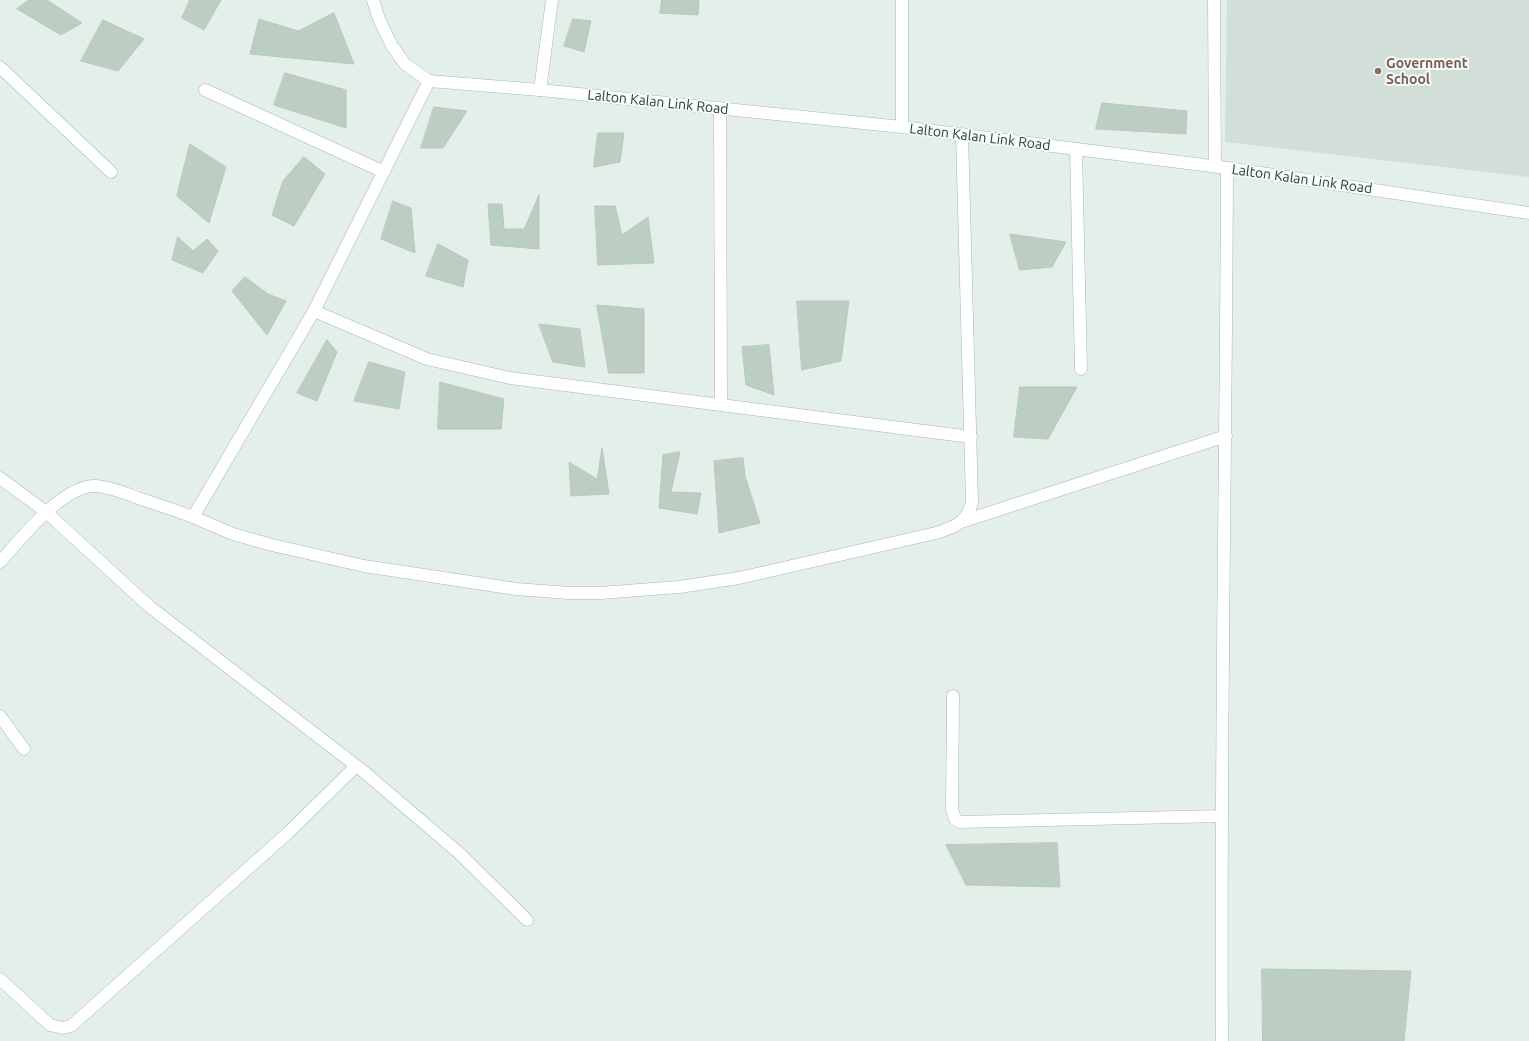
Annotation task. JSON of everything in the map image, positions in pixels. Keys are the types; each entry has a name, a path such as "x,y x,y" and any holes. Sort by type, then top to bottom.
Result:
{"street":[{"path":"193,517 314,311 430,81 405,64 392,46 378,19 373,0"},
{"path":"540,90 552,0"},
{"path":"902,0 902,127"},
{"path":"1214,0 1215,166"},
{"path":"0,67 111,172"},
{"name":"Lalton Kalan Link Road","path":"430,81 540,90 962,134 1215,166 1529,213"},
{"path":"205,90 384,172"},
{"path":"720,108 721,404"},
{"path":"962,134 972,502 970,512 964,521"},
{"path":"1076,149 1081,369"},
{"path":"1222,1041 1222,816 1227,168"},
{"path":"314,311 392,345 450,365 510,378 971,437"},
{"path":"0,562 45,512 70,494 84,488 96,486 113,489 193,517 233,534 272,545 364,566 516,589 569,593 600,593 679,587 739,578 936,533 964,521 1226,436"},
{"path":"0,478 45,512 150,607 356,766 459,853 527,920"},
{"path":"953,696 952,810 955,819 960,822 1222,816"},
{"path":"0,716 24,749"},
{"path":"0,979 50,1025 63,1028 70,1026 289,832 356,766"}],"shaded area":[{"name":"Government School","path":"1227,0 1529,0 1529,177 1225,142"}],"building":[{"path":"29,0 47,0 82,23 61,35 17,9"},
{"path":"190,0 221,0 204,30 182,18"},
{"path":"662,0 699,0 698,15 660,13"},
{"path":"334,13 354,64 250,54 259,19 298,31"},
{"path":"573,19 591,21 584,52 564,46"},
{"path":"103,20 144,39 118,71 81,61"},
{"path":"285,73 346,90 346,128 274,105"},
{"path":"1102,103 1187,111 1186,134 1096,129"},
{"path":"434,107 467,111 443,148 421,148"},
{"path":"598,133 624,133 620,162 594,167"},
{"path":"190,144 226,167 209,223 177,196"},
{"path":"304,157 325,174 294,226 272,215 283,181"},
{"path":"539,195 539,249 491,245 488,204 502,204 504,229 524,229"},
{"path":"393,201 411,208 415,253 381,239"},
{"path":"595,206 615,206 622,235 648,217 654,263 598,265"},
{"path":"1010,234 1066,242 1052,267 1020,270"},
{"path":"178,237 193,251 207,239 218,251 203,273 172,260"},
{"path":"438,244 468,260 463,287 426,276"},
{"path":"245,277 268,294 286,301 267,335 232,291"},
{"path":"797,301 849,301 841,361 802,370"},
{"path":"597,305 644,309 644,373 609,373"},
{"path":"539,324 580,329 585,367 553,362"},
{"path":"327,340 337,352 317,401 297,393"},
{"path":"769,345 774,395 746,385 742,347"},
{"path":"369,362 405,372 399,409 354,401"},
{"path":"440,382 504,399 501,429 438,429"},
{"path":"1020,387 1077,387 1048,439 1014,437"},
{"path":"602,448 609,494 571,496 569,462 597,479"},
{"path":"680,452 671,492 701,493 697,514 659,508 663,455"},
{"path":"743,458 745,476 760,523 719,533 714,461"},
{"path":"1057,843 1060,887 966,885 946,845"},
{"path":"1262,969 1411,971 1404,1041 1263,1041"}],"place":[{"name":"Government School","path":"1378,71"}]}
